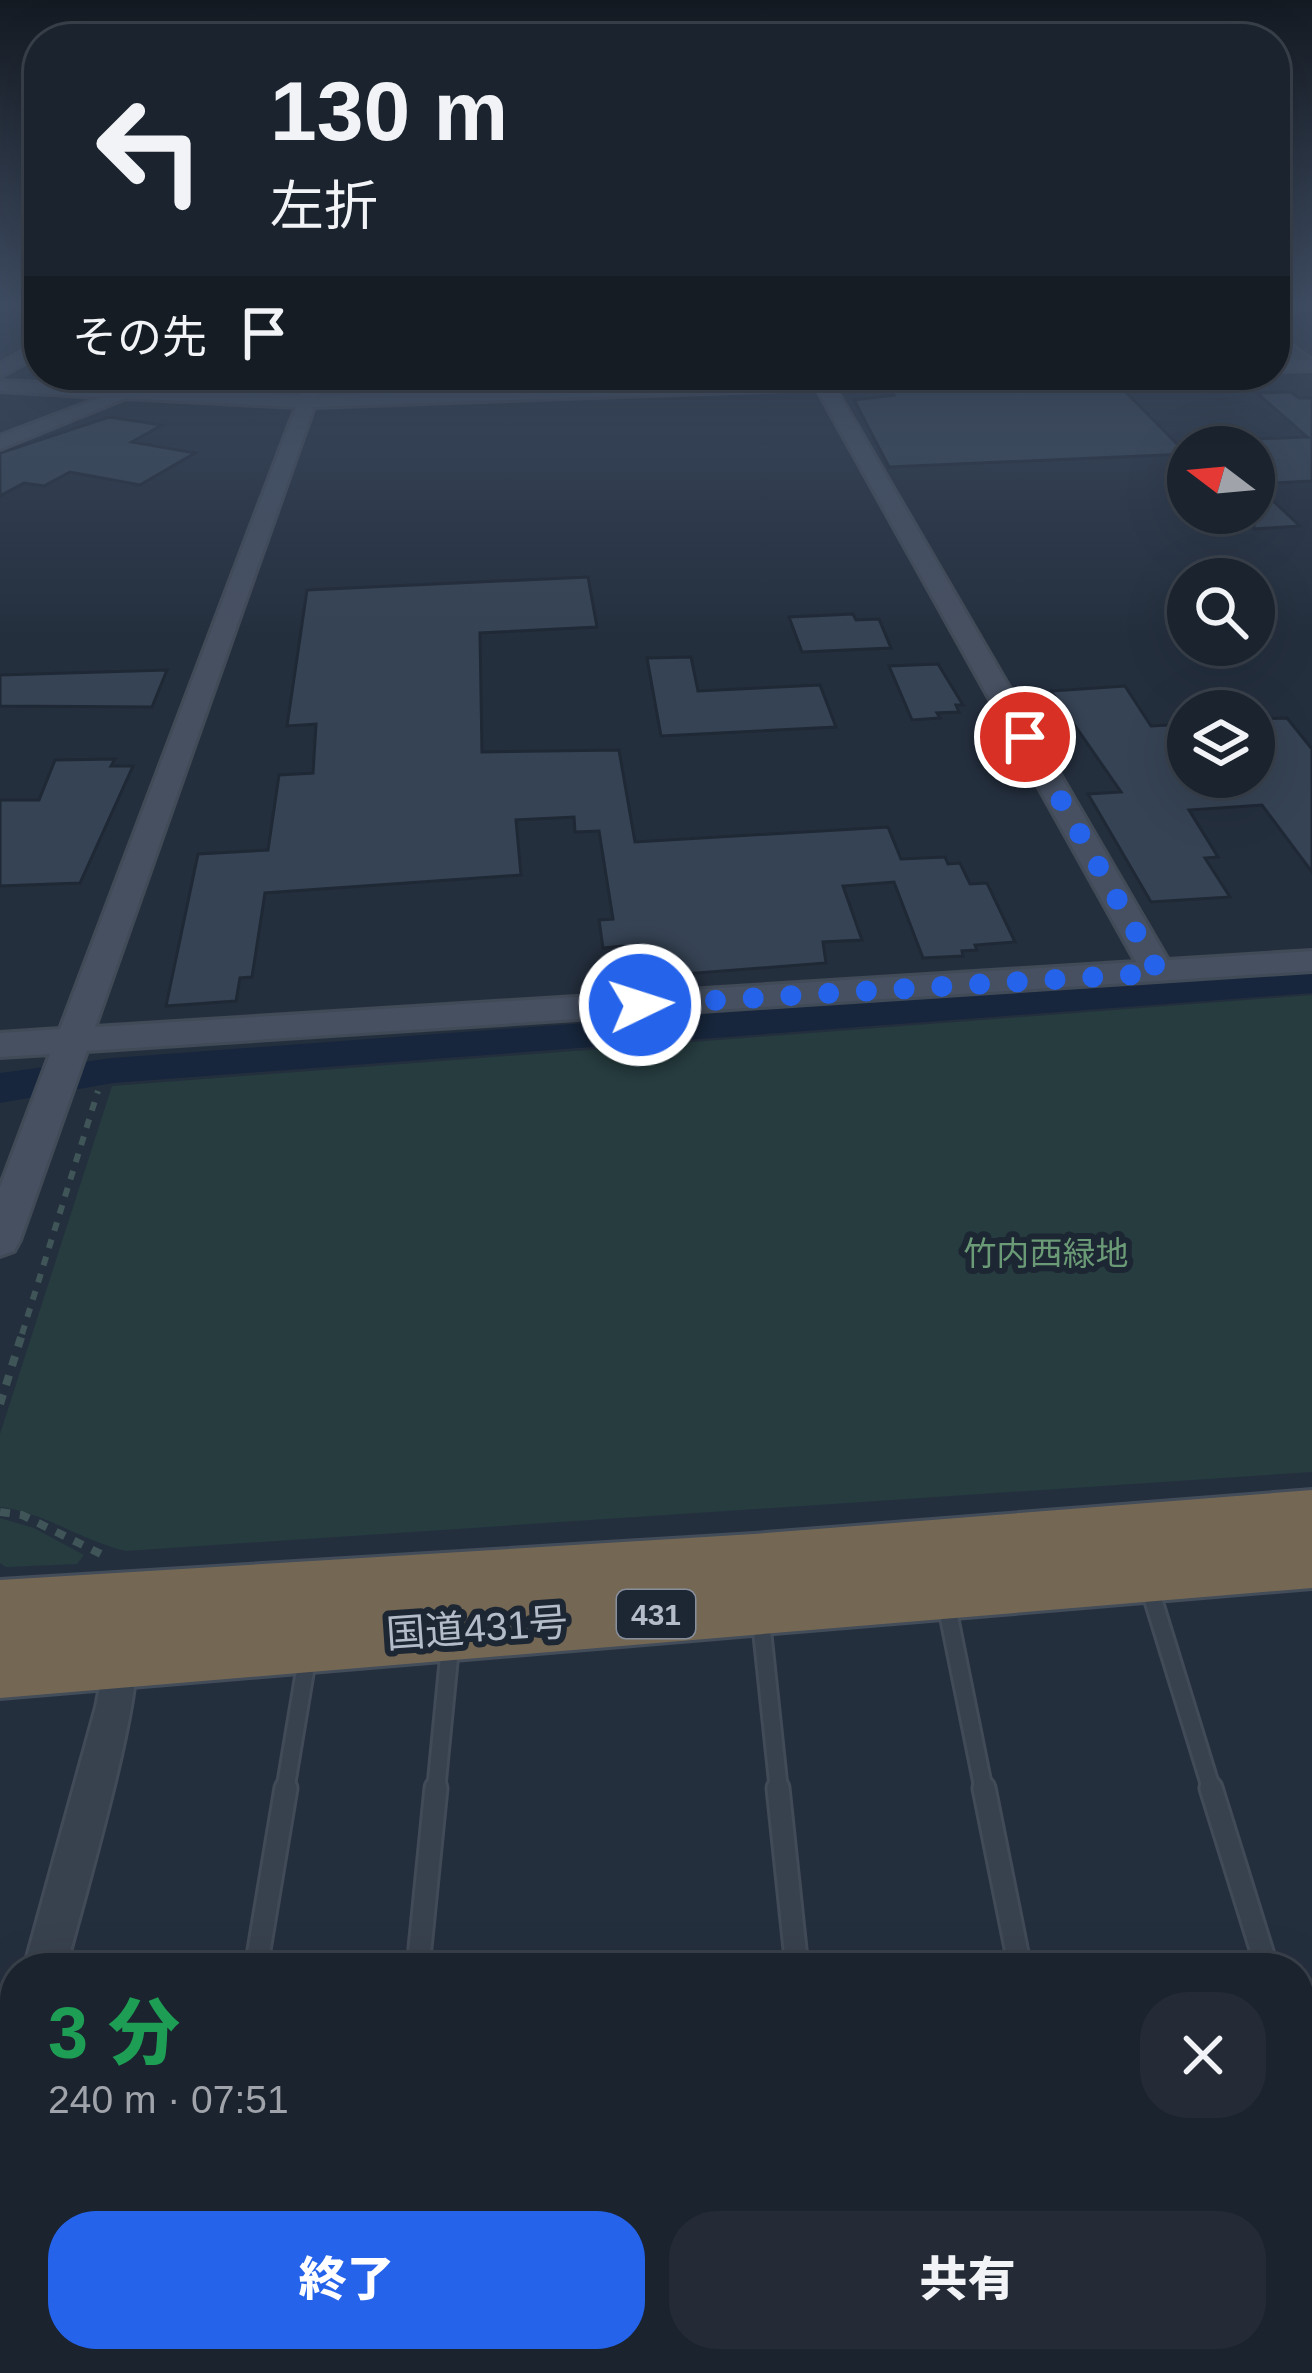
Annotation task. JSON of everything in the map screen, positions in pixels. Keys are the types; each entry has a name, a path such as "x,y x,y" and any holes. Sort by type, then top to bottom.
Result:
{"highway":[{"name":"国道431号","path":"0,1609 685,1567 1312,1517"},
{"name":"国道431号","path":"0,1667 1312,1560"}],"street":[{"path":"0,442 70,415"},
{"path":"0,1240 302,415"},
{"path":"841,415 1159,973"},
{"path":"0,1045 63,1067 1312,961"},
{"path":"49,1953 114,1707 121,1657"}],"lane":[{"path":"1145,1574 1262,1953"},
{"path":"944,1591 1017,1953"},
{"path":"759,1606 795,1953"},
{"path":"420,1953 452,1630"},
{"path":"258,1953 310,1641"}],"path":[{"path":"0,1404 98,1091"},
{"path":"0,1512 22,1515 114,1560"}],"green space":[{"name":"竹内西緑地","path":"1312,995 1312,1472 126,1551 0,1507 0,1434 112,1086"},
{"path":"0,1518 34,1528 84,1555 77,1564 6,1567 0,1563"}],"water":[{"path":"1312,969 1312,993 113,1083 0,1103 0,1073 112,1058"}],"building":[{"path":"862,415 1148,415 1167,434 1167,455 889,467"},
{"path":"1282,415 1312,415 1312,481 1275,483 1275,438 1307,437"},
{"path":"109,417 162,425 132,442 195,453 140,485 70,472 44,486 24,483 0,496 0,453"},
{"path":"1275,503 1300,526 1275,528"},
{"path":"588,577 597,627 480,633 482,752 619,750 635,842 888,827 901,859 945,857 948,864 960,863 970,884 987,883 1015,942 975,945 977,950 962,951 963,956 923,958 894,882 843,886 862,940 823,942 826,963 646,977 644,960 622,946 603,948 599,920 613,919 599,831 575,832 574,817 516,820 521,875 265,893 252,977 240,978 236,1001 166,1006 198,854 268,850 279,775 313,773 316,724 287,726 307,590"},
{"path":"853,614 856,620 879,619 891,648 802,652 789,617"},
{"path":"691,657 698,691 820,685 836,727 661,736 647,658"},
{"path":"938,664 963,705 956,705 959,712 937,713 940,718 912,720 889,666"},
{"path":"167,670 152,707 0,706 0,675"},
{"path":"1125,686 1151,726 1167,725 1167,798 1275,798 1275,718 1287,718 1312,749 1312,872 1262,805 1189,810 1218,857 1205,858 1230,897 1151,902 1088,794 1121,792 1051,691"},
{"path":"115,759 111,766 133,766 80,883 0,886 0,800 39,800 55,760"}],"route":[{"path":"640,1005 1159,973 1025,737"}]}
